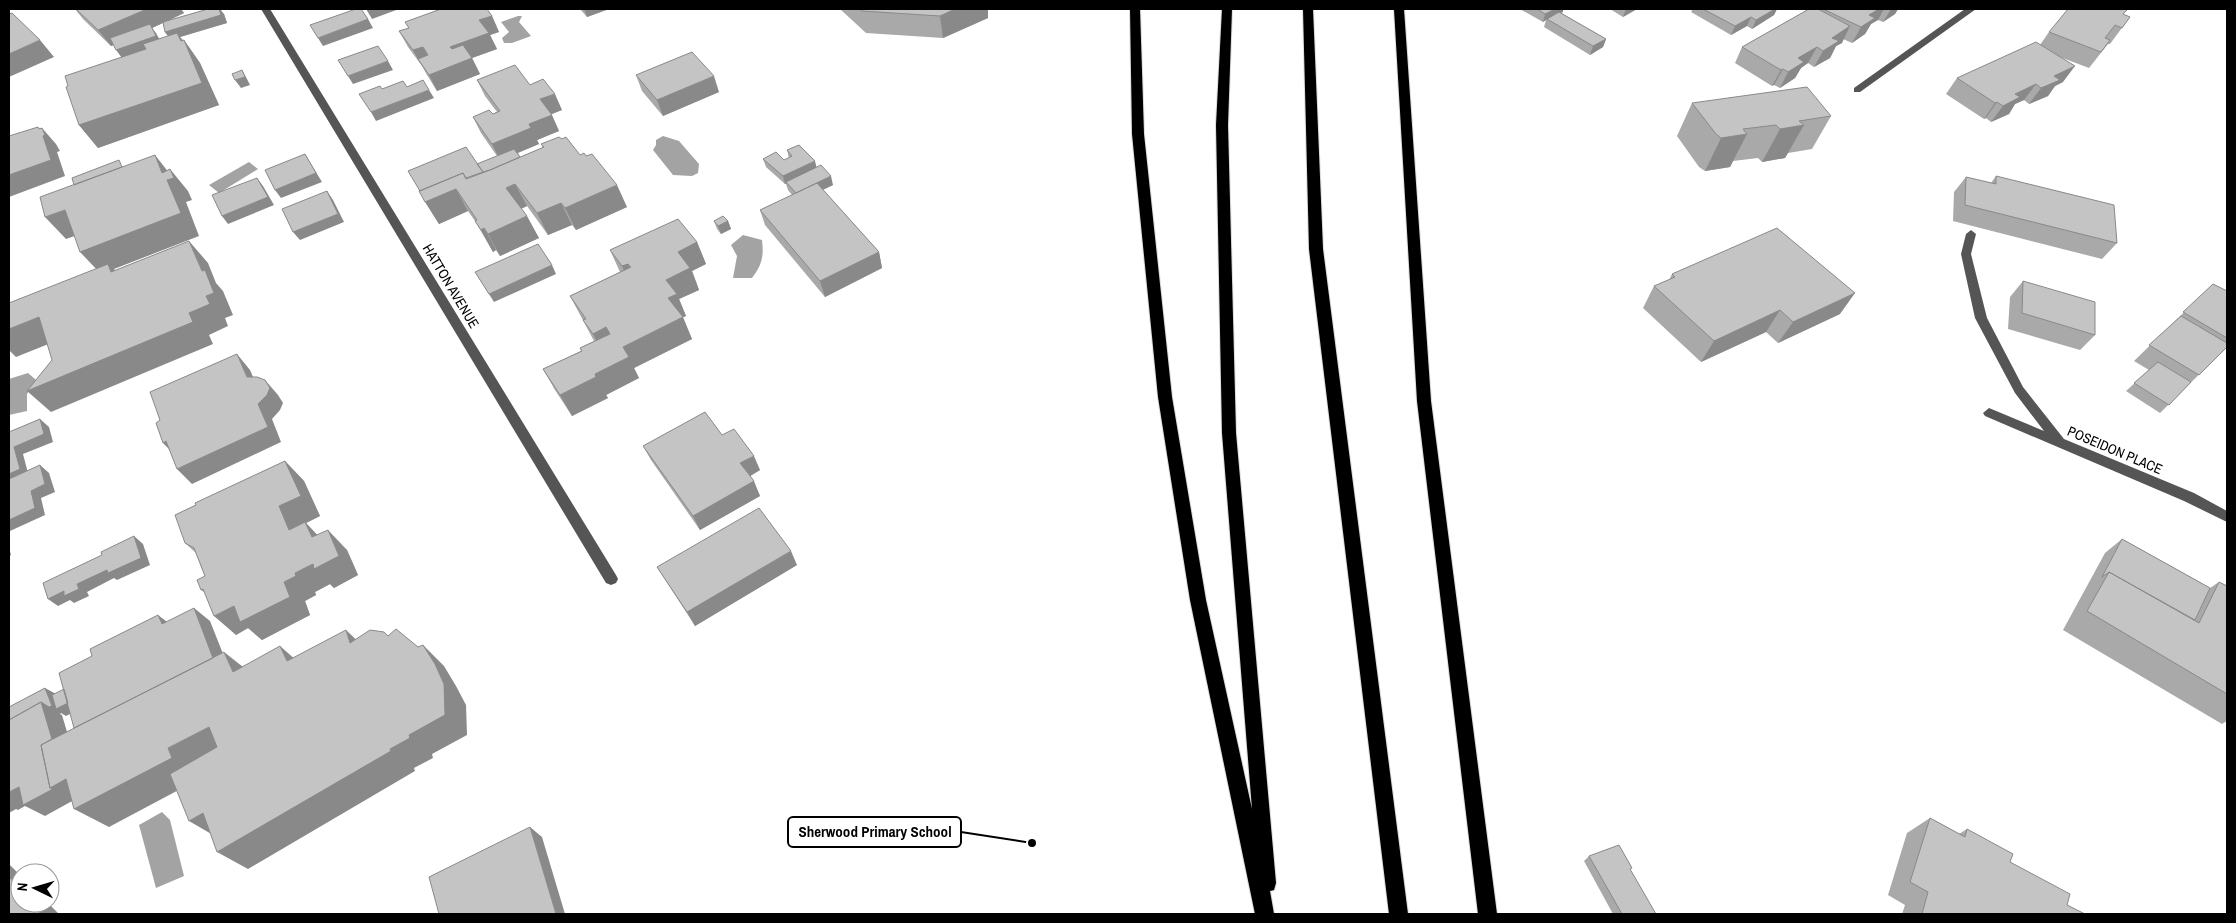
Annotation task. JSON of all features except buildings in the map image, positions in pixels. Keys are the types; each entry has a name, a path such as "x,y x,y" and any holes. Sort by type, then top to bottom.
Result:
{"highway":[{"path":"1134,9 1138,134 1165,397 1198,600 1265,914"},
{"path":"1227,9 1222,125 1229,433 1269,914"},
{"path":"1308,9 1316,249 1399,914"},
{"path":"1399,9 1424,401 1488,914"}],"street":[{"name":"HATTON AVENUE","path":"264,9 611,579"},
{"path":"1857,90 1971,9"},
{"path":"1971,234 1966,254 1980,318 2019,390 2061,443"},
{"name":"POSEIDON PLACE","path":"1989,413 2189,497 2227,517"}],"shaded area":[{"path":"522,16 519,22 531,36 512,43 504,43 502,38 509,32 501,22"},
{"path":"663,136 679,141 699,164 698,173 692,176 673,175 653,150 656,140"},
{"path":"249,162 258,169 219,193 209,185"},
{"path":"743,235 762,240 762,260 752,278 733,278 737,256 731,245"},
{"path":"28,373 36,380 27,394 27,411 9,415 9,379"},
{"path":"162,812 170,820 184,876 156,888 139,825"}],"place":[{"name":"Sherwood Primary School","path":"1032,843"}]}
